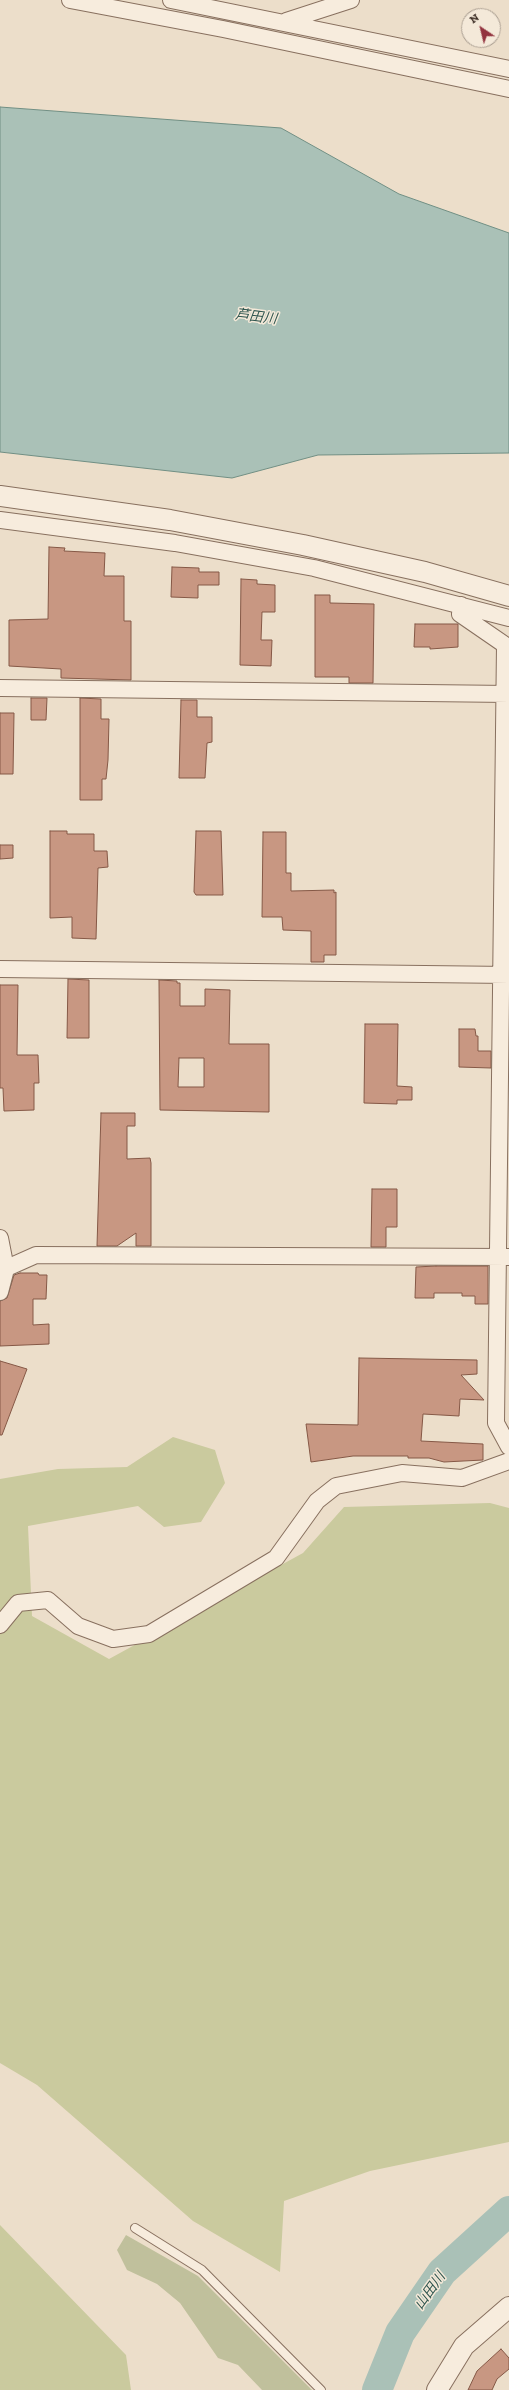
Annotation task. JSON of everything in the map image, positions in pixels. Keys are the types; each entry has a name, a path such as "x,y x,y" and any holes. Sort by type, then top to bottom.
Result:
{"street":[{"path":"70,0 223,29 509,89"},
{"path":"171,0 283,21 509,69"},
{"path":"283,21 351,0"},
{"path":"0,496 170,520 303,545 425,572 509,596"},
{"path":"0,520 175,543 314,568 509,618"},
{"path":"461,605 460,614 505,645 507,694 504,1257 496,1423 509,1448"},
{"path":"0,688 507,694"},
{"path":"0,969 506,975"},
{"path":"0,1238 3,1270 0,1292"},
{"path":"3,1270 36,1255 504,1257"},
{"path":"0,1625 18,1603 48,1600 78,1626 113,1639 149,1634 276,1558 317,1501 336,1486 402,1473 462,1478 509,1460"},
{"path":"437,2390 464,2346 509,2307"}],"lane":[{"path":"134,2228 202,2270 321,2390"}],"green space":[{"path":"173,1437 215,1450 225,1483 201,1522 164,1527 138,1506 28,1526 32,1616 109,1659 303,1553 344,1507 490,1503 509,1508 509,2142 370,2171 284,2201 280,2272 193,2221 37,2085 0,2063 0,1479 58,1469 127,1467"},
{"path":"0,2225 126,2355 131,2390 0,2390"},
{"path":"126,2235 198,2276 312,2390 262,2390 238,2365 218,2358 180,2303 157,2284 127,2270 117,2250"}],"water":[{"name":"芦田川","path":"0,107 281,128 399,194 509,233 509,453 318,455 232,478 0,452"}],"building":[{"path":"49,547 65,548 64,551 105,553 104,576 124,576 124,621 131,621 131,680 61,678 61,669 9,666 9,620 48,619"},
{"path":"172,567 199,568 199,572 219,572 219,585 198,585 198,598 171,597"},
{"path":"241,579 257,580 257,584 275,585 275,612 262,612 261,640 272,640 271,666 240,665"},
{"path":"315,595 330,595 330,603 374,604 373,683 349,683 349,677 315,677"},
{"path":"415,624 458,624 458,647 430,649 430,647 414,647"},
{"path":"31,698 47,698 46,720 31,720"},
{"path":"80,698 101,699 101,719 109,719 108,760 106,779 102,779 102,800 80,800"},
{"path":"181,700 197,700 197,717 212,717 212,742 207,743 205,778 179,778"},
{"path":"0,713 14,713 13,774 0,774"},
{"path":"50,831 67,831 67,834 94,834 94,851 107,851 108,867 98,868 96,939 72,938 72,917 50,918"},
{"path":"196,831 221,831 223,895 196,895 194,892"},
{"path":"263,832 286,832 286,873 291,873 291,891 334,890 334,893 336,892 336,955 324,955 324,962 311,962 311,931 283,930 282,917 262,917"},
{"path":"0,845 13,845 13,858 0,859"},
{"path":"68,979 89,980 89,1038 67,1038"},
{"path":"159,980 177,981 177,983 180,983 180,1006 205,1006 205,989 230,990 229,1044 269,1044 269,1112 160,1110","holes":["179,1058 204,1058 204,1087 178,1087"]},
{"path":"0,985 18,985 17,1055 38,1055 39,1083 34,1083 34,1110 4,1111 3,1088 0,1088"},
{"path":"365,1024 398,1024 397,1086 412,1087 412,1100 397,1100 397,1104 364,1103"},
{"path":"459,1029 475,1029 476,1036 478,1036 478,1051 491,1051 491,1068 459,1067"},
{"path":"101,1113 135,1113 135,1126 127,1126 127,1159 150,1158 151,1246 136,1246 136,1233 117,1246 97,1246"},
{"path":"372,1189 397,1189 397,1227 386,1227 386,1247 371,1247"},
{"path":"488,1266 488,1304 475,1304 475,1296 462,1296 462,1293 434,1293 434,1298 415,1298 416,1267"},
{"path":"20,1273 38,1273 39,1275 47,1275 46,1299 33,1299 33,1325 49,1324 49,1344 0,1346 0,1301 7,1298 14,1275"},
{"path":"359,1358 477,1360 477,1374 461,1375 484,1400 460,1399 459,1416 423,1414 421,1441 483,1444 483,1460 444,1462 429,1458 408,1458 408,1456 353,1456 311,1462 306,1424 358,1425"},
{"path":"0,1361 27,1369 2,1435 0,1435"},
{"path":"501,2349 509,2358 509,2369 497,2379 492,2390 468,2390 477,2371"}],"waterway":[{"name":"山田川","path":"377,2390 400,2333 442,2272 509,2211"}]}
